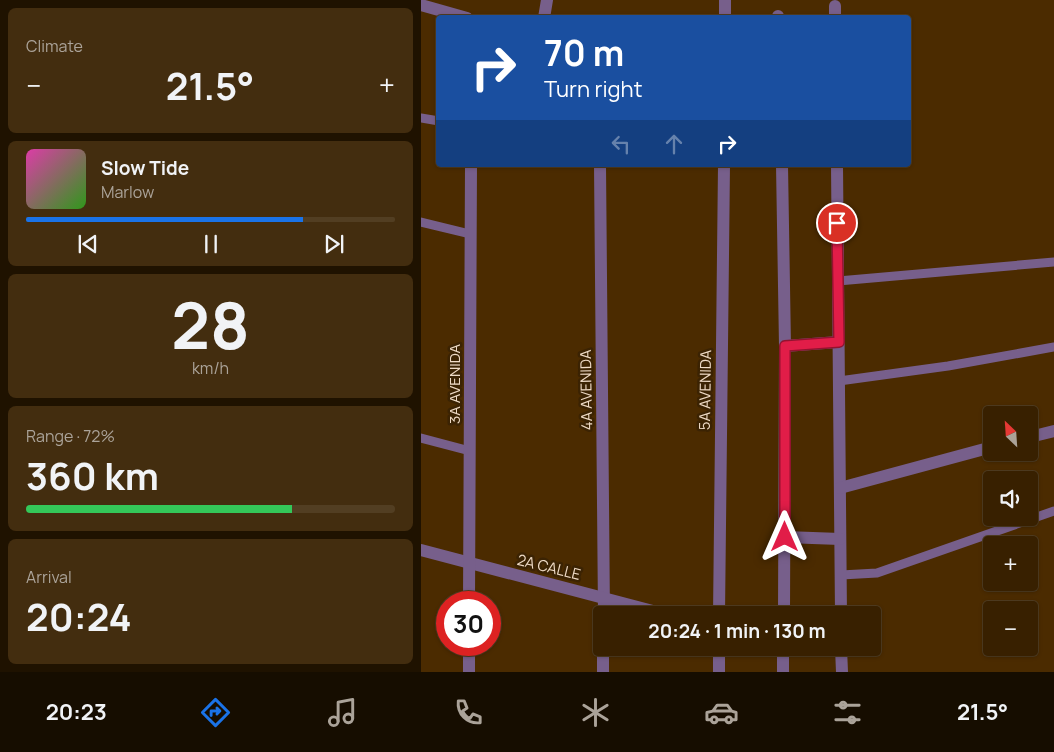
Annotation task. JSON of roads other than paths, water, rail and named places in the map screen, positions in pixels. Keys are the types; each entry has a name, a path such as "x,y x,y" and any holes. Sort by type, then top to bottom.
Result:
{"street":[{"path":"544,15 547,0"},
{"path":"725,0 725,15"},
{"path":"421,5 456,15"},
{"name":"3A AVENIDA","path":"469,591 471,167"},
{"name":"4A AVENIDA","path":"601,167 604,606"},
{"name":"5A AVENIDA","path":"719,606 724,167"},
{"path":"782,167 785,346 784,606"},
{"path":"837,167 841,606"},
{"path":"785,346 839,342"},
{"path":"1039,435 1054,431"},
{"path":"840,488 983,449"},
{"path":"785,537 840,539"},
{"name":"2A CALLE","path":"421,550 634,606"},
{"path":"469,656 469,672"},
{"path":"603,656 603,672"},
{"path":"719,656 719,672"},
{"path":"783,656 783,672"},
{"path":"841,656 842,672"}],"lane":[{"path":"421,118 436,121"},
{"path":"421,222 470,234"},
{"path":"838,281 1054,262"},
{"path":"839,381 948,366 1054,347"},
{"path":"421,438 470,451"},
{"path":"841,575 877,573 1054,511"}]}
